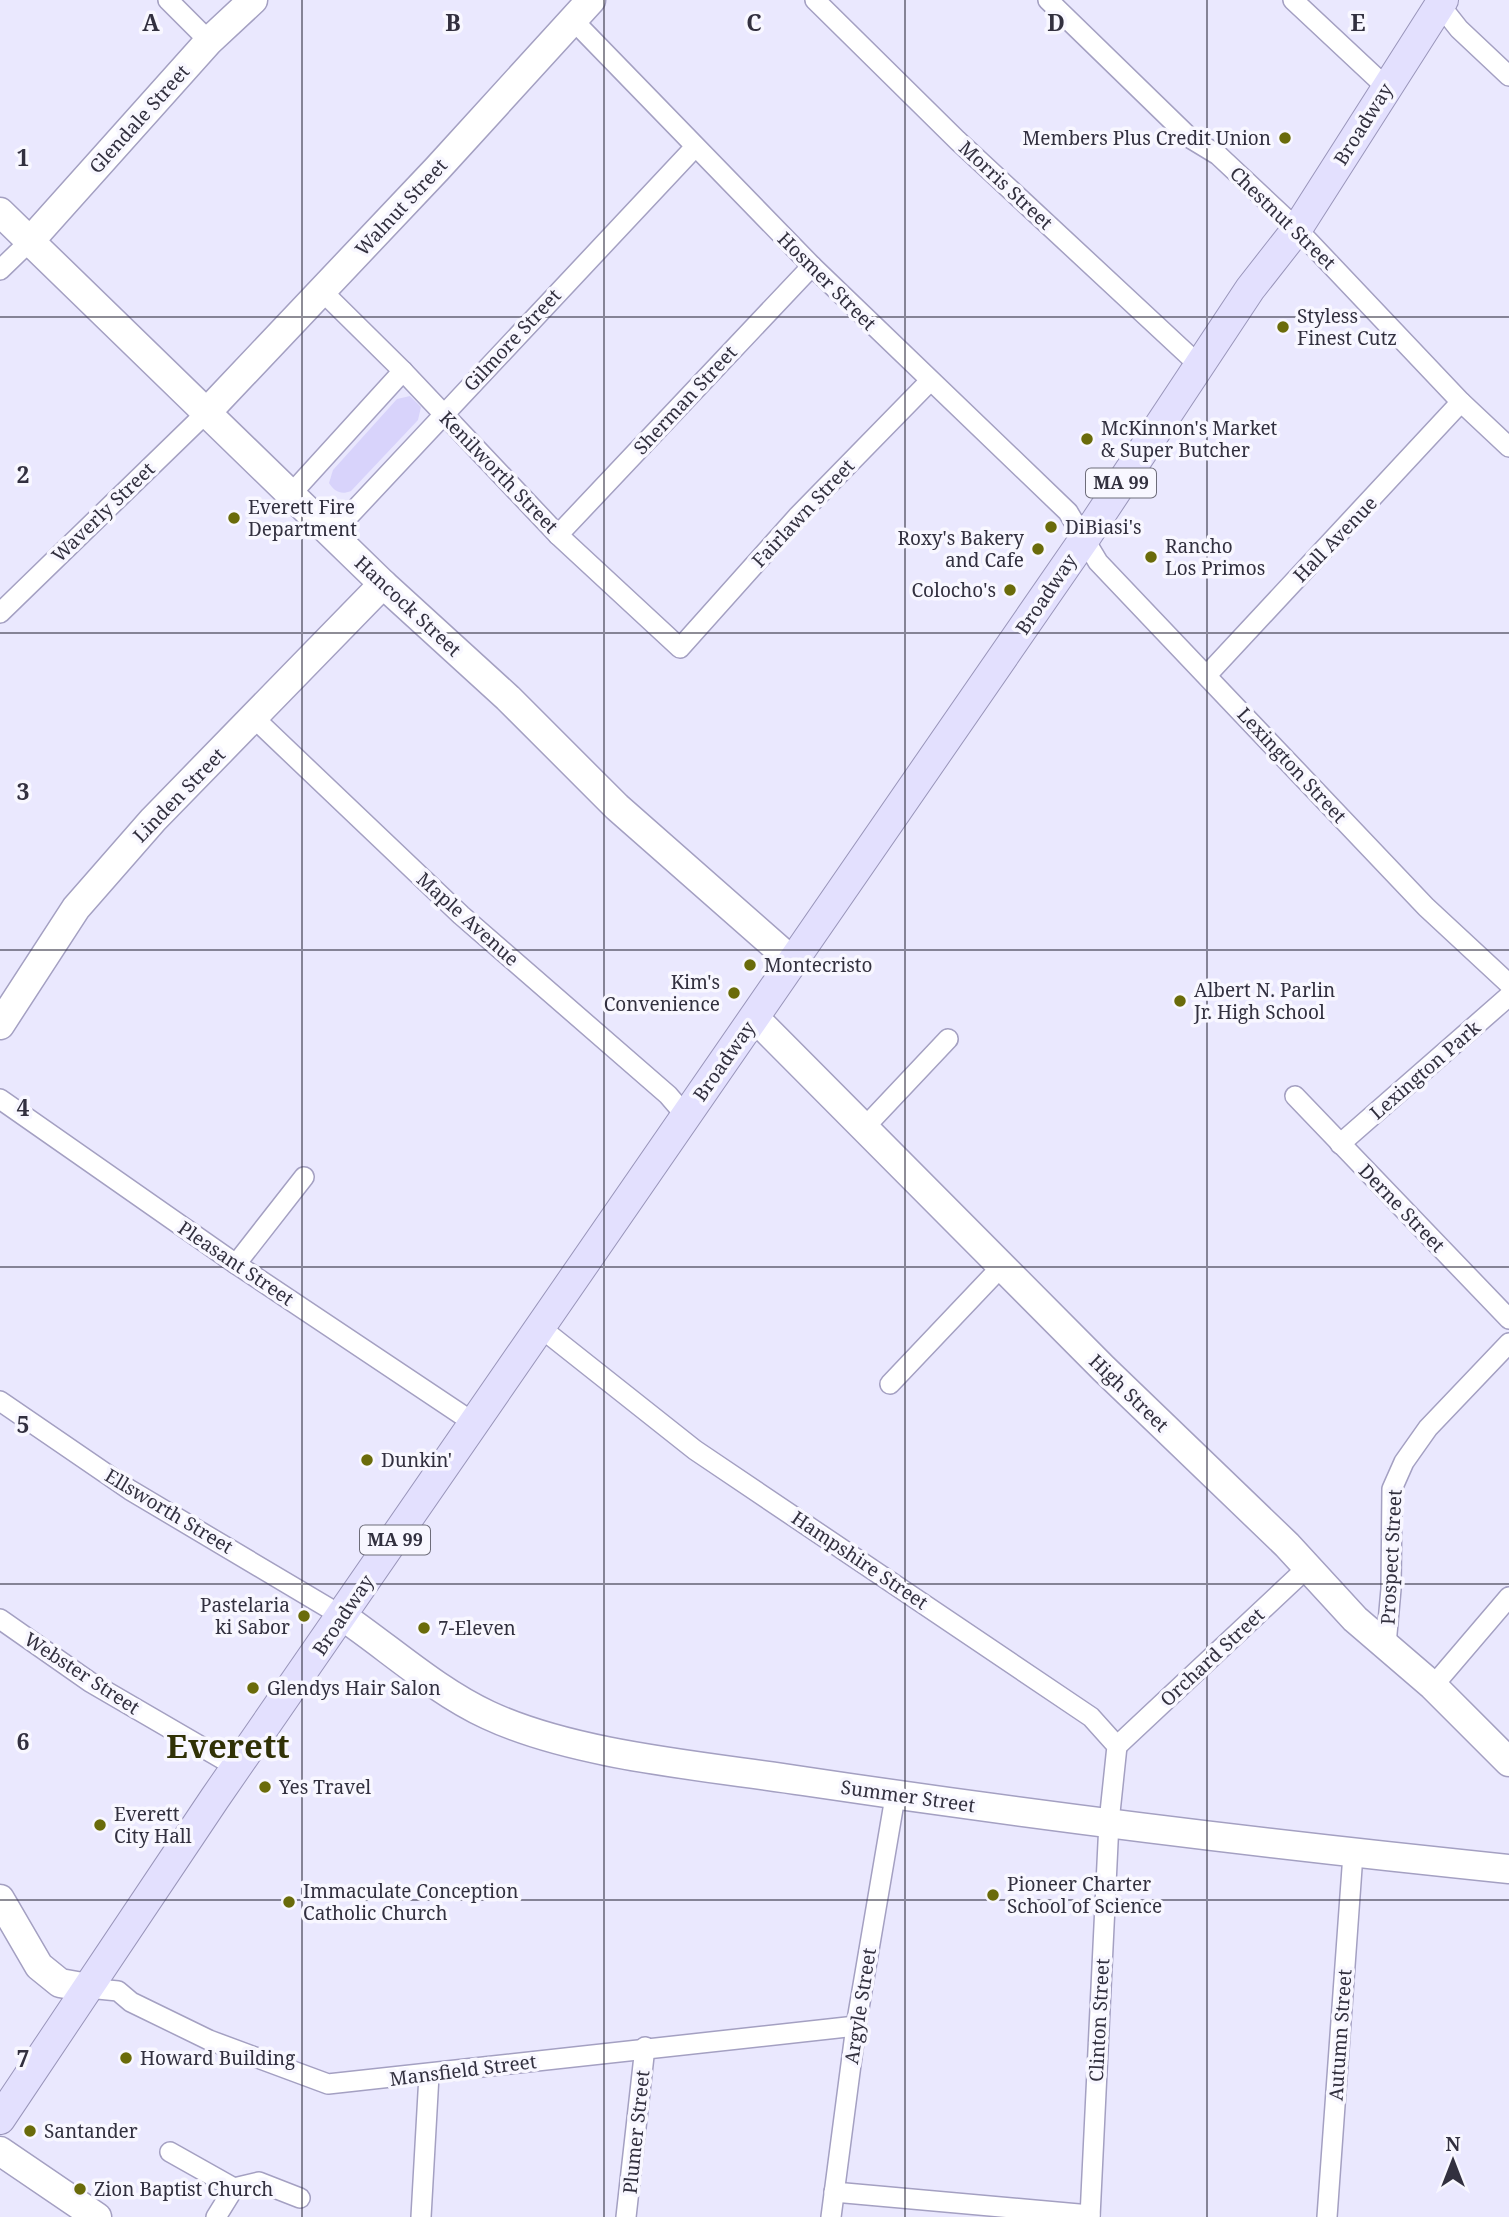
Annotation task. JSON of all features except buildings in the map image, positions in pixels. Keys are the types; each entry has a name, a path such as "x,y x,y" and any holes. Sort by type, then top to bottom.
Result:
{"main road":[{"name":"Broadway","path":"0,2119 474,1423 1085,538 1201,367 1250,289 1297,229 1442,2"}],"street":[{"path":"168,0 209,41"},
{"name":"Glendale Street","path":"30,241 209,41 253,0"},
{"name":"Morris Street","path":"815,0 957,141 1201,367"},
{"name":"Chestnut Street","path":"1048,0 1189,138 1218,155 1297,229 1461,402 1509,447"},
{"path":"1293,0 1386,87"},
{"path":"1442,2 1459,29 1509,76"},
{"name":"Hosmer Street","path":"582,9 695,148 930,382 1068,512 1085,538"},
{"name":"Walnut Street","path":"207,412 582,9"},
{"name":"Gilmore Street","path":"332,534 695,148"},
{"name":"Hancock Street","path":"0,212 383,584 508,698 617,807 793,962"},
{"path":"0,270 30,241"},
{"name":"Sherman Street","path":"558,535 812,266"},
{"name":"Kenilworth Street","path":"322,291 403,371 558,535 680,648"},
{"path":"291,494 403,371"},
{"name":"Fairlawn Street","path":"680,648 797,517 930,382"},
{"name":"Hall Avenue","path":"1207,675 1461,402"},
{"name":"Waverly Street","path":"0,613 207,412"},
{"name":"Lexington Street","path":"1085,538 1098,562 1426,907 1509,984"},
{"name":"Linden Street","path":"0,1025 76,908 153,820 383,584"},
{"name":"Maple Avenue","path":"254,718 461,915 668,1095 686,1116"},
{"name":"Lexington Park","path":"1340,1144 1509,996"},
{"name":"High Street","path":"755,1018 1308,1567 1355,1619 1433,1686 1509,1762"},
{"path":"865,1127 948,1039"},
{"name":"Derne Street","path":"1295,1096 1509,1319"},
{"name":"Pleasant Street","path":"0,1099 236,1264 474,1423"},
{"path":"236,1264 304,1177"},
{"path":"890,1384 1002,1266"},
{"name":"Hampshire Street","path":"541,1328 695,1450 1091,1717 1117,1746"},
{"name":"Prospect Street","path":"1386,1645 1391,1589 1392,1489 1404,1462 1427,1428 1509,1343"},
{"name":"Ellsworth Street","path":"0,1401 130,1490 342,1616"},
{"name":"Orchard Street","path":"1117,1746 1308,1567"},
{"path":"1433,1686 1509,1597"},
{"name":"Summer Street","path":"342,1616 464,1702 488,1715 544,1737 658,1759 895,1797 1353,1854 1509,1869"},
{"name":"Webster Street","path":"0,1619 90,1682 238,1768"},
{"path":"1109,1822 1117,1746"},
{"name":"Argyle Street","path":"831,2217 856,2026 895,1797"},
{"name":"Clinton Street","path":"1090,2216 1109,1822"},
{"name":"Autumn Street","path":"1327,2217 1353,1854"},
{"path":"0,1899 39,1966 60,1983 88,1988"},
{"name":"Mansfield Street","path":"88,1988 118,1992 209,2040 328,2084 429,2075 645,2047 856,2026"},
{"name":"Plumer Street","path":"626,2217 645,2047"},
{"path":"421,2217 429,2075"},
{"path":"0,2151 97,2217"},
{"path":"170,2152 234,2188 259,2182 300,2198"},
{"path":"216,2217 234,2188"},
{"path":"834,2192 1090,2216"}],"shaded area":[{"path":"410,396 421,407 418,420 351,491 336,491 329,483 333,470 397,399"}],"place":[{"name":"Members Plus Credit Union","path":"1285,138"},
{"name":"Styless Finest Cutz","path":"1283,327"},
{"name":"McKinnon's Market & Super Butcher","path":"1087,439"},
{"name":"Everett Fire Department","path":"234,518"},
{"name":"DiBiasi's","path":"1051,527"},
{"name":"Roxy's Bakery and Cafe","path":"1038,549"},
{"name":"Rancho Los Primos","path":"1151,557"},
{"name":"Colocho's","path":"1010,590"},
{"name":"Montecristo","path":"750,965"},
{"name":"Kim's Convenience","path":"734,993"},
{"name":"Albert N. Parlin Jr. High School","path":"1180,1001"},
{"name":"Dunkin'","path":"367,1460"},
{"name":"Pastelaria ki Sabor","path":"304,1616"},
{"name":"7-Eleven","path":"424,1628"},
{"name":"Glendys Hair Salon","path":"253,1688"},
{"name":"Yes Travel","path":"265,1787"},
{"name":"Everett City Hall","path":"100,1825"},
{"name":"Pioneer Charter School of Science","path":"993,1895"},
{"name":"Immaculate Conception Catholic Church","path":"289,1902"},
{"name":"Howard Building","path":"126,2058"},
{"name":"Santander","path":"30,2131"},
{"name":"Zion Baptist Church","path":"80,2189"}],"district":[{"name":"Everett","path":"228,1746"}]}
